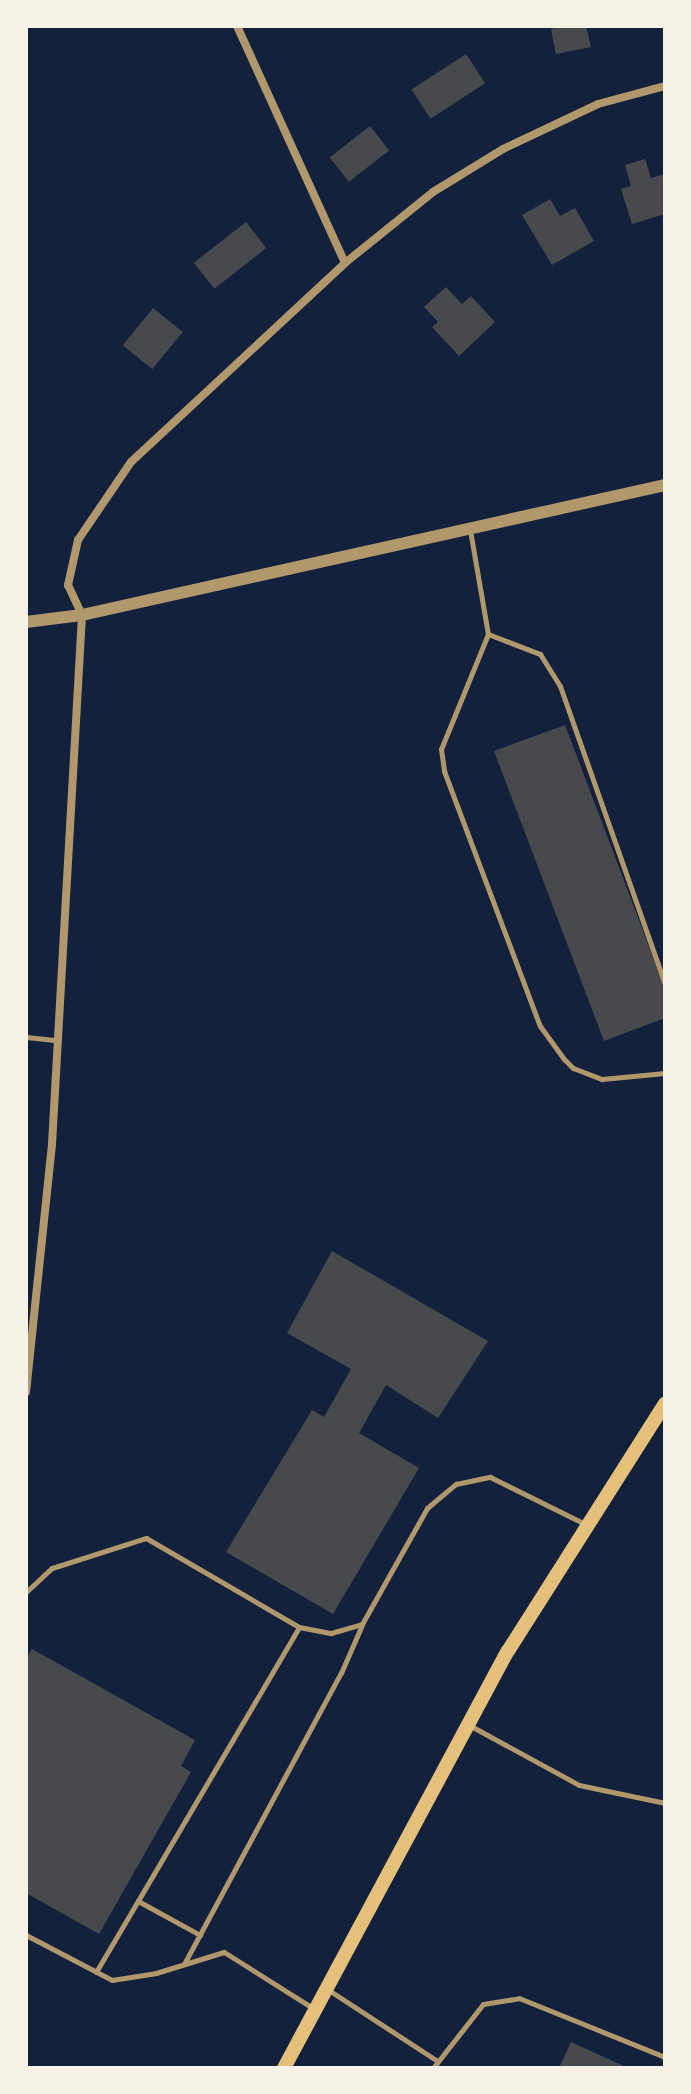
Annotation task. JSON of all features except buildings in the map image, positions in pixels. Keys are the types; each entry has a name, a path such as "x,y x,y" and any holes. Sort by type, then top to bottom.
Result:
{"main road":[{"path":"284,2068 508,1651 665,1404"}],"street":[{"path":"237,26 345,263"},
{"path":"26,1392 52,1144 82,615 68,585 78,540 131,462 345,263 433,192 503,149 598,104 665,86"},
{"path":"26,622 82,615 665,485"}],"lane":[{"path":"469,529 488,634 441,749 444,771 540,1026 564,1059 585,1074 602,1079 665,1073"},
{"path":"488,634 540,654 560,686 665,984"},
{"path":"26,1037 58,1040"},
{"path":"184,1964 341,1673 362,1624 427,1508 456,1484 490,1477 586,1525"},
{"path":"26,1592 52,1568 146,1538 299,1627 331,1633 362,1624"},
{"path":"96,1972 299,1627"},
{"path":"468,1725 579,1785 665,1803"},
{"path":"138,1901 200,1935"},
{"path":"26,1935 112,1980 224,1952 315,2010"},
{"path":"326,1989 437,2060"},
{"path":"433,2068 483,2004 519,1998 665,2057"}]}
